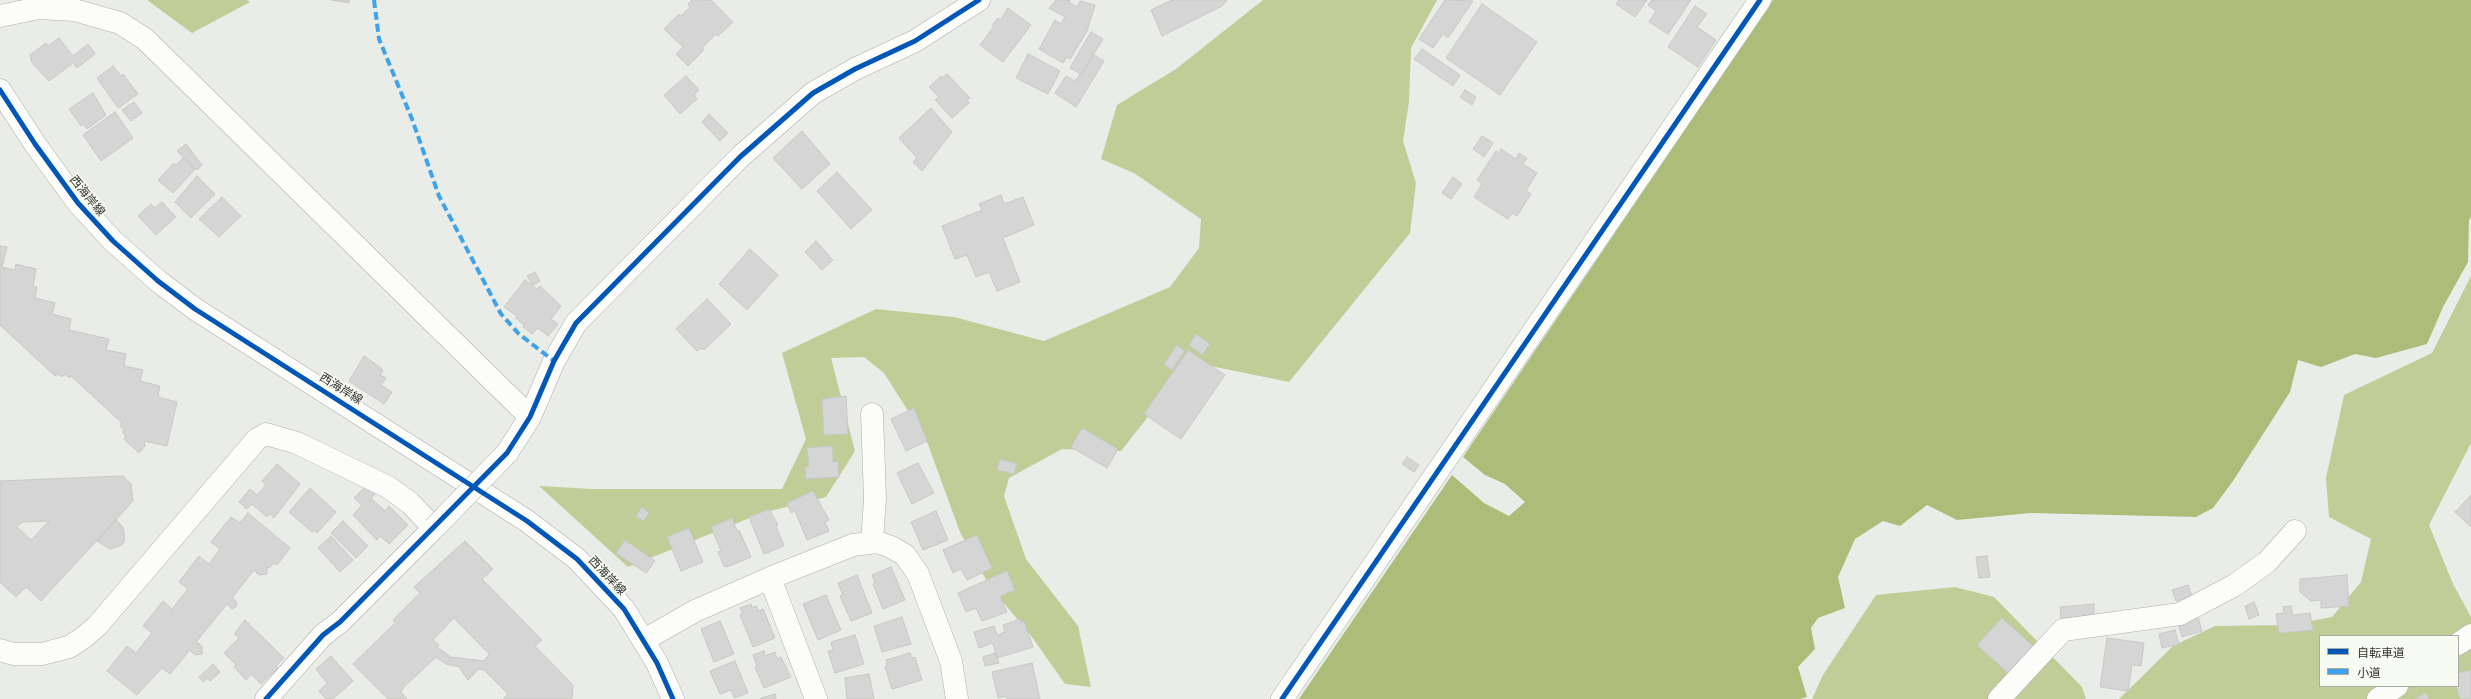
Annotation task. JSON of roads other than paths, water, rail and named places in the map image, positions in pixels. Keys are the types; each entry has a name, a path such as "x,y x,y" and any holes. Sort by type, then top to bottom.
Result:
{"street":[{"path":"266,699 323,635 340,622 507,453 530,417 554,361 576,323 740,157 813,93 855,69 915,41 979,0"},
{"path":"1282,699 1760,0"},
{"path":"0,16 39,8 74,10 120,23 145,39 530,417"},
{"name":"西海岸線","path":"0,90 66,187 90,217 126,254 195,309 544,532 577,559 609,591 644,640 673,699"},
{"path":"872,414 875,498 872,542"},
{"path":"0,650 14,654 42,654 69,647 83,638 97,626 257,439 266,434 297,443 388,487 410,503 434,528"},
{"path":"1999,699 2063,630 2180,614 2235,585 2267,562 2296,531"},
{"path":"644,640 695,611 770,578 853,545 872,542 898,550 905,555 918,574 950,661 957,699"},
{"path":"770,578 816,699"},
{"path":"2459,643 2471,635"},
{"path":"2378,699 2396,687"}]}
